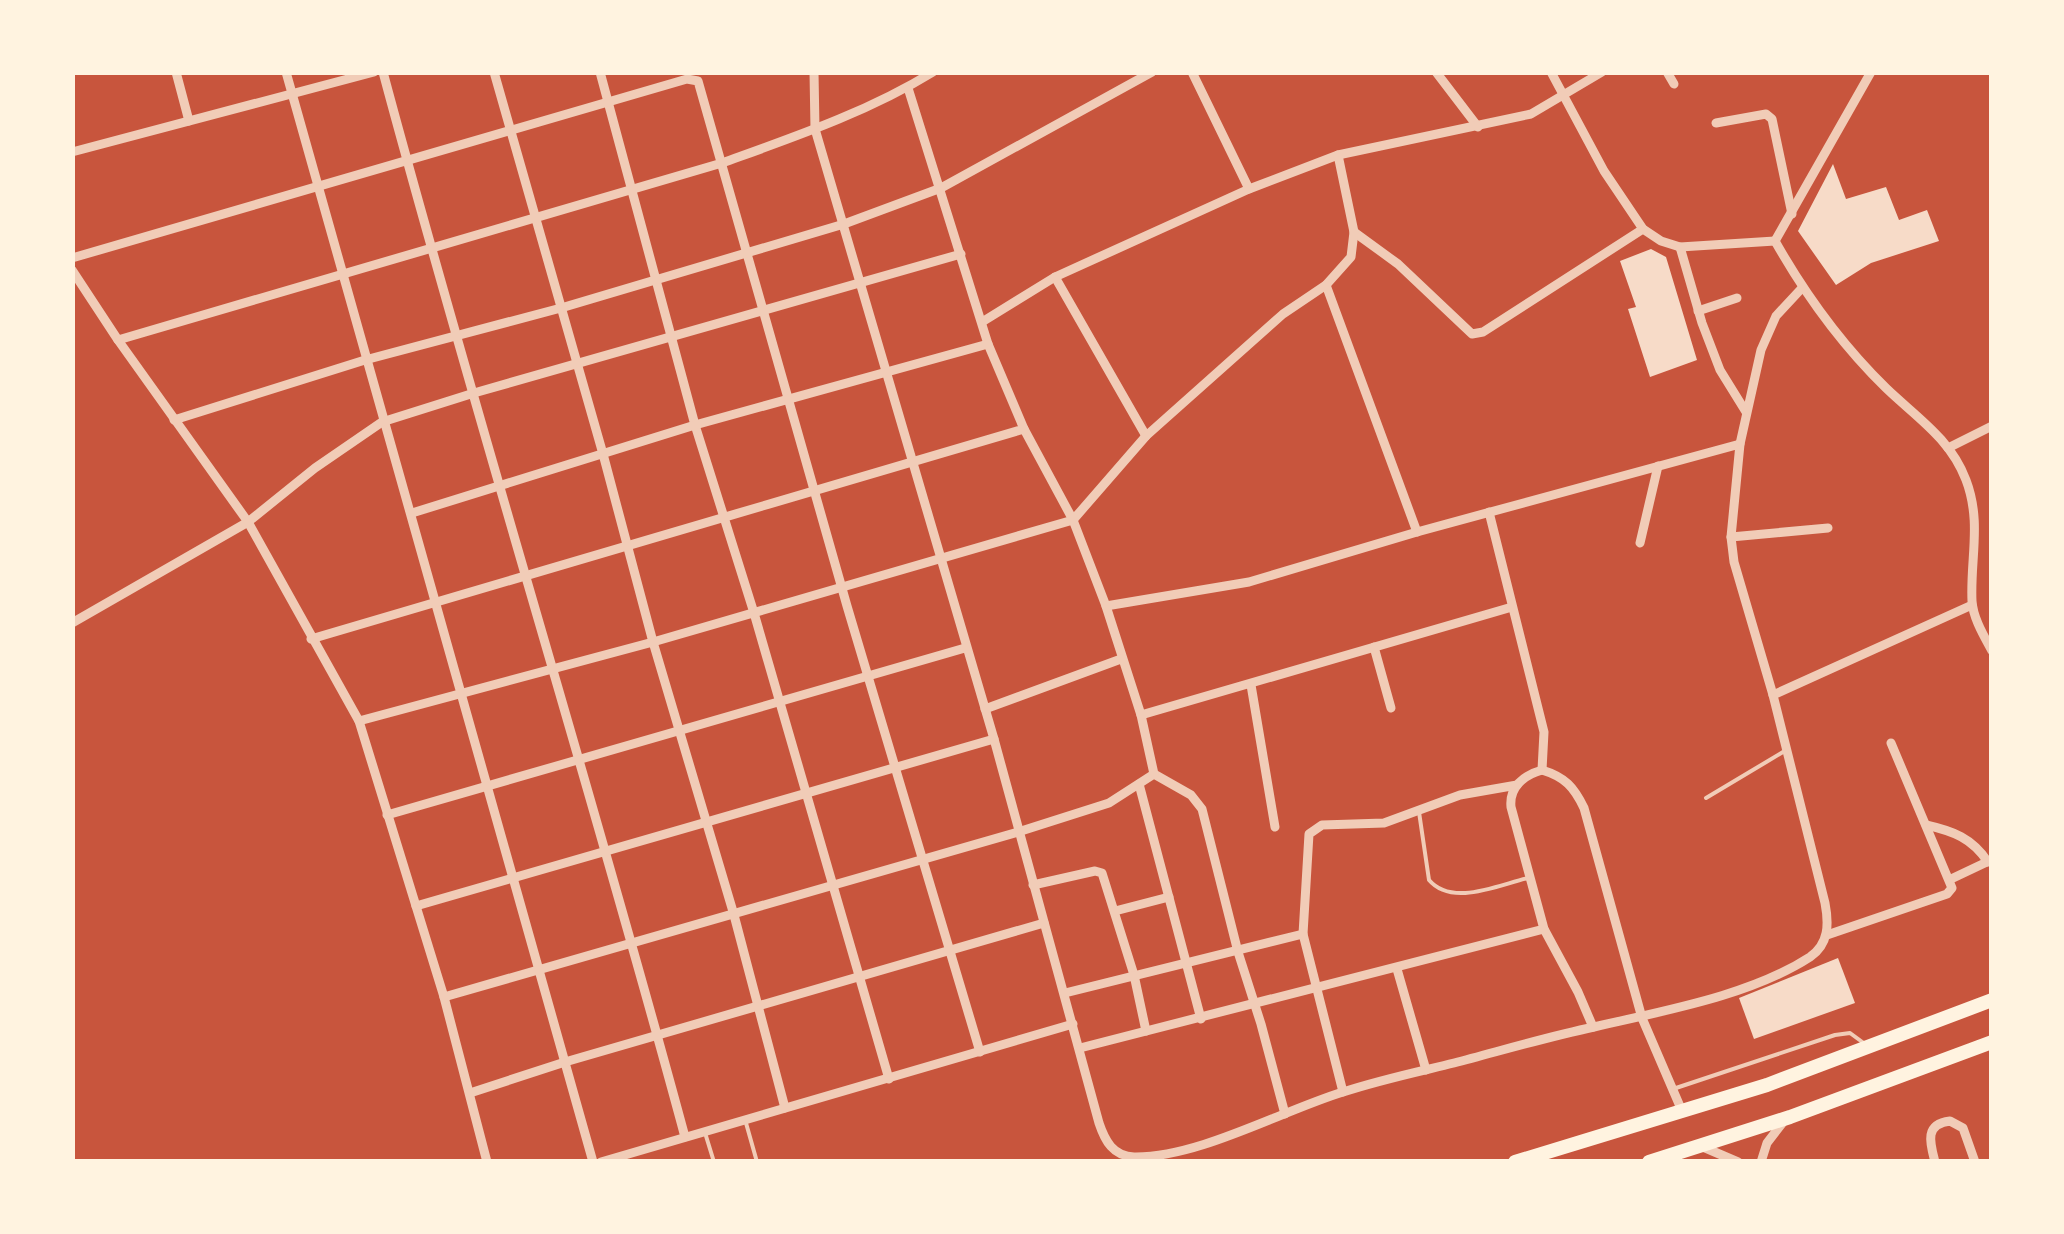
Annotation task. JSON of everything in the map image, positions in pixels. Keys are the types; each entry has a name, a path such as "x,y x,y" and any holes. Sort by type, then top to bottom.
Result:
{"main road":[{"path":"1515,1162 1767,1086 1992,1000"},
{"path":"1648,1162 1790,1117 1992,1042"}],"street":[{"path":"176,72 189,121"},
{"path":"286,72 382,422 412,513 459,694 597,1162 627,1158 704,1131 1073,1024"},
{"path":"72,152 374,72"},
{"path":"383,72 430,248 607,850 685,1137"},
{"path":"494,72 653,642 760,1006 784,1108"},
{"path":"600,72 696,426 889,1079"},
{"path":"814,72 815,129 994,739 1098,1123 1109,1146 1117,1153 1146,1156 1178,1149 1244,1130 1343,1092 1593,1027 1642,1018 1735,990 1789,969 1814,954 1827,935 1947,894 1952,888 1951,879 1892,744"},
{"path":"118,340 722,163 815,129 908,88 934,72"},
{"path":"174,420 366,360 561,308 844,224 941,188 1152,72"},
{"path":"1192,72 1248,189"},
{"path":"1436,72 1478,127"},
{"path":"1552,72 1604,170 1643,229 1661,242 1680,247 1775,241"},
{"path":"982,322 1054,278 1248,189 1338,156 1531,114 1602,72"},
{"path":"1667,72 1674,84"},
{"path":"1775,241 1872,72"},
{"path":"72,258 686,79 698,81 842,588 980,1052"},
{"path":"908,88 988,344 1024,429 1073,520 1106,606 1141,715 1154,774 1191,795 1202,809 1285,1114"},
{"path":"1716,123 1766,114 1772,119 1792,214"},
{"path":"359,721 653,642 1073,520 1146,436 1283,314 1326,285 1351,257 1354,232 1338,156"},
{"path":"1354,232 1398,264 1472,334 1483,332 1643,229"},
{"path":"1775,241 1802,288 1884,387 1936,431 1966,480 1976,551 1972,605 1992,651"},
{"path":"1680,247 1720,370 1746,412"},
{"path":"72,623 248,522 315,468 382,422 960,254"},
{"path":"72,270 248,522 359,721 444,997 488,1162"},
{"path":"1054,278 1146,436"},
{"path":"1326,285 1418,532"},
{"path":"1802,288 1767,332 1740,444 1731,537 1734,562 1773,695 1825,903 1827,935"},
{"path":"1698,311 1737,298"},
{"path":"412,513 696,426 988,344"},
{"path":"1948,448 1992,426"},
{"path":"311,639 1024,429"},
{"path":"1106,606 1249,582 1740,444"},
{"path":"1640,543 1658,466"},
{"path":"1488,512 1544,732 1542,770"},
{"path":"1731,537 1828,528"},
{"path":"1773,695 1972,605"},
{"path":"1141,715 1512,606"},
{"path":"1374,647 1391,708"},
{"path":"387,814 965,648"},
{"path":"985,710 1120,659"},
{"path":"1251,685 1276,827"},
{"path":"416,906 994,739"},
{"path":"1593,1027 1544,929 1510,807 1510,795 1517,785 1529,774 1542,770 1566,780 1584,808 1642,1018 1682,1111"},
{"path":"444,997 1018,832 1110,803 1154,774"},
{"path":"1139,784 1201,1019"},
{"path":"1343,1092 1303,934 1309,834 1322,825 1372,824 1419,812 1460,795 1517,785"},
{"path":"1926,825 1962,836 1990,861 1951,879"},
{"path":"1034,886 1100,871 1134,975 1146,1032"},
{"path":"1115,912 1169,897"},
{"path":"470,1093 1044,923"},
{"path":"1080,1048 1397,970 1544,929"},
{"path":"1064,994 1303,934"},
{"path":"1397,970 1426,1070"},
{"path":"1761,1162 1773,1133 1790,1117"},
{"path":"1935,1162 1930,1132 1950,1121 1963,1128 1975,1162"},
{"path":"1700,1147 1738,1162"}],"lane":[{"path":"1706,798 1787,750"},
{"path":"1419,812 1429,880 1444,894 1529,878"},
{"path":"1671,1090 1842,1033 1857,1036 1868,1048"},
{"path":"745,1120 757,1162"},
{"path":"704,1131 714,1162"}],"building":[{"path":"1833,164 1846,199 1886,187 1899,220 1927,210 1939,241 1871,263 1836,285 1798,231"},
{"path":"1651,249 1666,257 1697,360 1650,377 1628,309 1636,307 1620,261"},
{"path":"1838,958 1855,1003 1754,1039 1739,998"}]}
